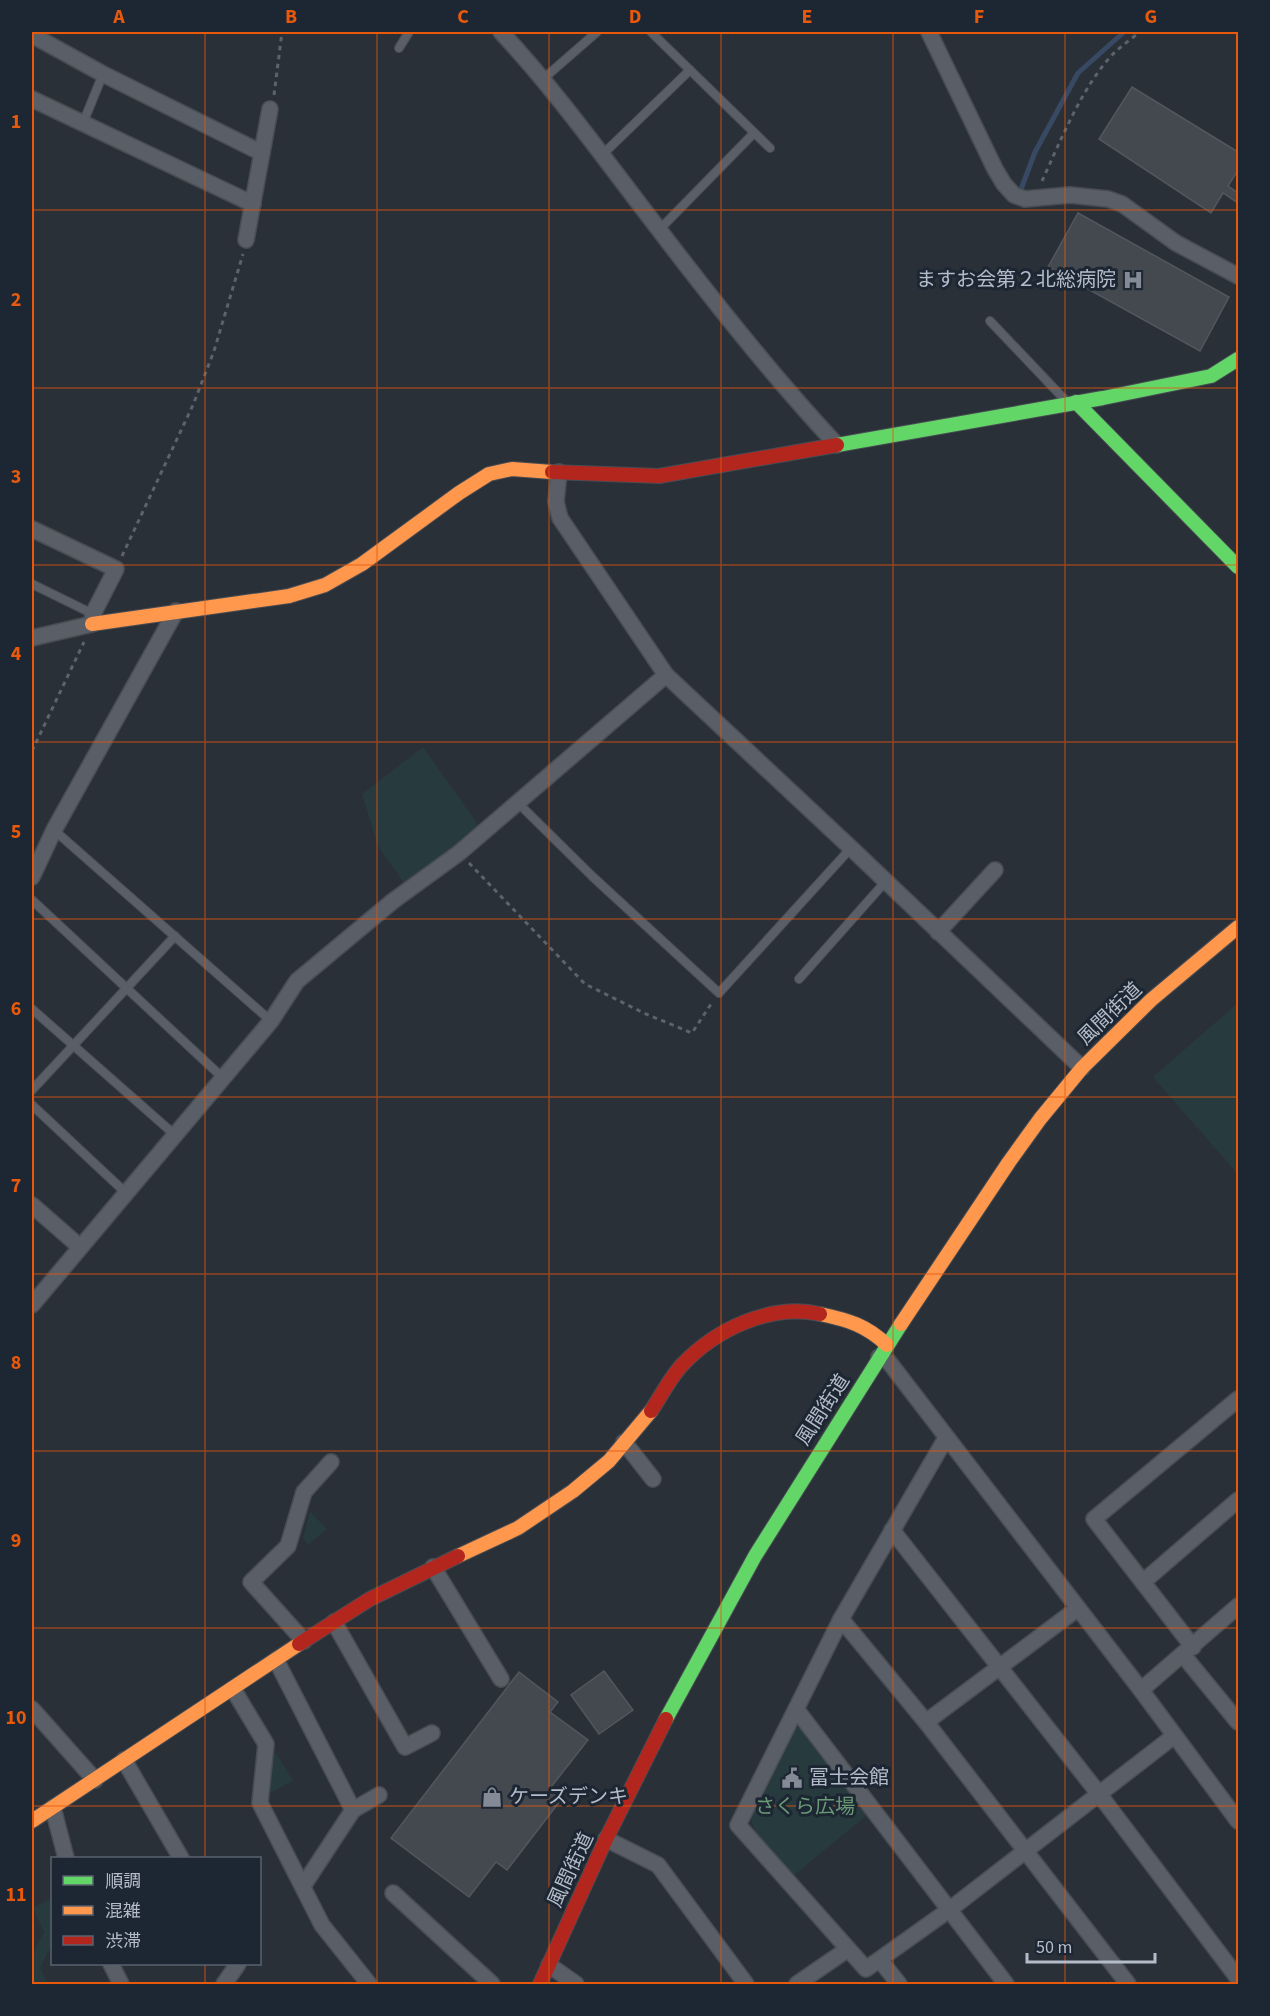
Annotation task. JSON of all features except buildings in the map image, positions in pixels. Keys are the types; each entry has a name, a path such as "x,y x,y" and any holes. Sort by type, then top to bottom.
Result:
{"street":[{"path":"502,32 543,79 659,230 786,389 837,445"},
{"path":"929,32 1004,184 1014,195 1025,199 1070,195 1108,199 1122,204 1176,243 1239,276"},
{"path":"32,35 103,74 262,153"},
{"path":"32,99 253,204"},
{"path":"246,240 270,109"},
{"path":"32,638 92,620 289,596 325,585 362,564 459,493 489,474 512,470 659,476 1211,376 1239,359"},
{"path":"1072,403 1239,567"},
{"path":"559,472 556,502 560,518 666,675 1082,1068"},
{"path":"32,529 116,569 92,620"},
{"path":"32,877 54,830 176,611"},
{"path":"32,1305 271,1021 297,981 393,901 459,853 666,675"},
{"path":"938,932 994,870"},
{"name":"風間街道","path":"540,1984 606,1839 676,1698 755,1556 883,1351 1009,1162 1040,1119 1082,1068 1151,1000 1239,927"},
{"path":"32,1205 80,1247"},
{"path":"32,1821 370,1599 518,1528 573,1491 609,1461 646,1418 681,1366 700,1348 720,1334 754,1318 782,1312 814,1313 851,1321 874,1333 889,1362 1239,1821"},
{"path":"1239,1399 1094,1519 1143,1582 1188,1651 1239,1722"},
{"path":"946,1438 841,1618 738,1825 866,1969 949,1910 1174,1736"},
{"path":"624,1442 653,1479"},
{"path":"304,1641 251,1582 288,1546 304,1492 320,1477 331,1462"},
{"path":"1143,1582 1239,1500"},
{"path":"892,1530 1099,1794 1234,1979"},
{"path":"433,1567 501,1679"},
{"path":"1141,1690 1239,1606"},
{"path":"926,1722 1077,1609"},
{"path":"841,1618 926,1722 1128,1984"},
{"path":"334,1622 405,1747 432,1733"},
{"path":"276,1660 353,1810"},
{"path":"233,1689 266,1744 260,1803 322,1925 369,1984"},
{"path":"32,1709 95,1780"},
{"path":"796,1709 1006,1984"},
{"path":"124,1760 180,1857"},
{"path":"303,1886 353,1810 379,1795"},
{"path":"53,1808 66,1857"},
{"path":"606,1839 658,1865 746,1984"},
{"path":"393,1893 492,1984"},
{"path":"797,1984 848,1949"},
{"path":"880,1960 898,1984"},
{"path":"112,1965 121,1984"},
{"path":"224,1984 237,1965"},
{"path":"549,1965 576,1984"}],"lane":[{"path":"399,48 409,32"},
{"path":"543,79 597,32"},
{"path":"651,32 770,148"},
{"path":"602,155 690,70"},
{"path":"83,123 103,74"},
{"path":"659,230 754,133"},
{"path":"990,321 1072,403"},
{"path":"32,584 92,620"},
{"path":"518,803 593,877 719,993 851,848"},
{"path":"54,830 271,1021"},
{"path":"799,979 886,881"},
{"path":"32,900 223,1078"},
{"path":"32,1090 175,936"},
{"path":"32,1009 175,1135"},
{"path":"32,1105 126,1193"}],"path":[{"path":"270,109 282,32"},
{"path":"1035,198 1066,129 1095,77 1115,53 1140,32"},
{"path":"116,569 193,405 214,351 246,240"},
{"path":"32,751 92,620"},
{"path":"459,853 585,984 646,1014 692,1033 719,993"}],"green space":[{"path":"423,747 481,829 407,887 378,846 362,794"},
{"path":"1238,1003 1238,1174 1153,1077"},
{"path":"310,1512 327,1529 308,1545 303,1538"},
{"name":"さくら広場","path":"800,1727 867,1815 792,1877 754,1829 751,1819 794,1729"},
{"path":"276,1753 293,1781 268,1794 273,1754"},
{"path":"51,1899 51,1946 40,1968 48,1984 32,1984 32,1955 44,1932 33,1908"}],"waterway":[{"path":"1020,192 1035,152 1078,73 1124,32"}],"traffic: fast":[{"path":"837,445 1103,398 1211,376 1238,359"},
{"path":"1076,402 1238,567"},
{"path":"666,1719 755,1556 901,1324"}],"traffic: slow":[{"path":"92,624 289,596 325,585 362,564 459,493 489,474 512,469 552,472"},
{"path":"901,1324 1009,1162 1040,1119 1082,1068 1151,1000 1238,927"},
{"path":"820,1314 856,1324 887,1345"},
{"path":"458,1556 518,1528 573,1491 609,1461 651,1411"},
{"path":"32,1821 299,1644"}],"traffic: jam":[{"path":"552,472 659,476 837,445"},
{"path":"651,1411 682,1365 711,1340 728,1330 745,1322 783,1312 820,1314"},
{"path":"299,1644 370,1599 458,1556"},
{"path":"540,1984 606,1839 666,1719"}],"place":[{"name":"ますお会第２北総病院","path":"1133,280"},
{"name":"冨士会館","path":"792,1778"},
{"name":"ケーズデンキ","path":"492,1797"}]}
